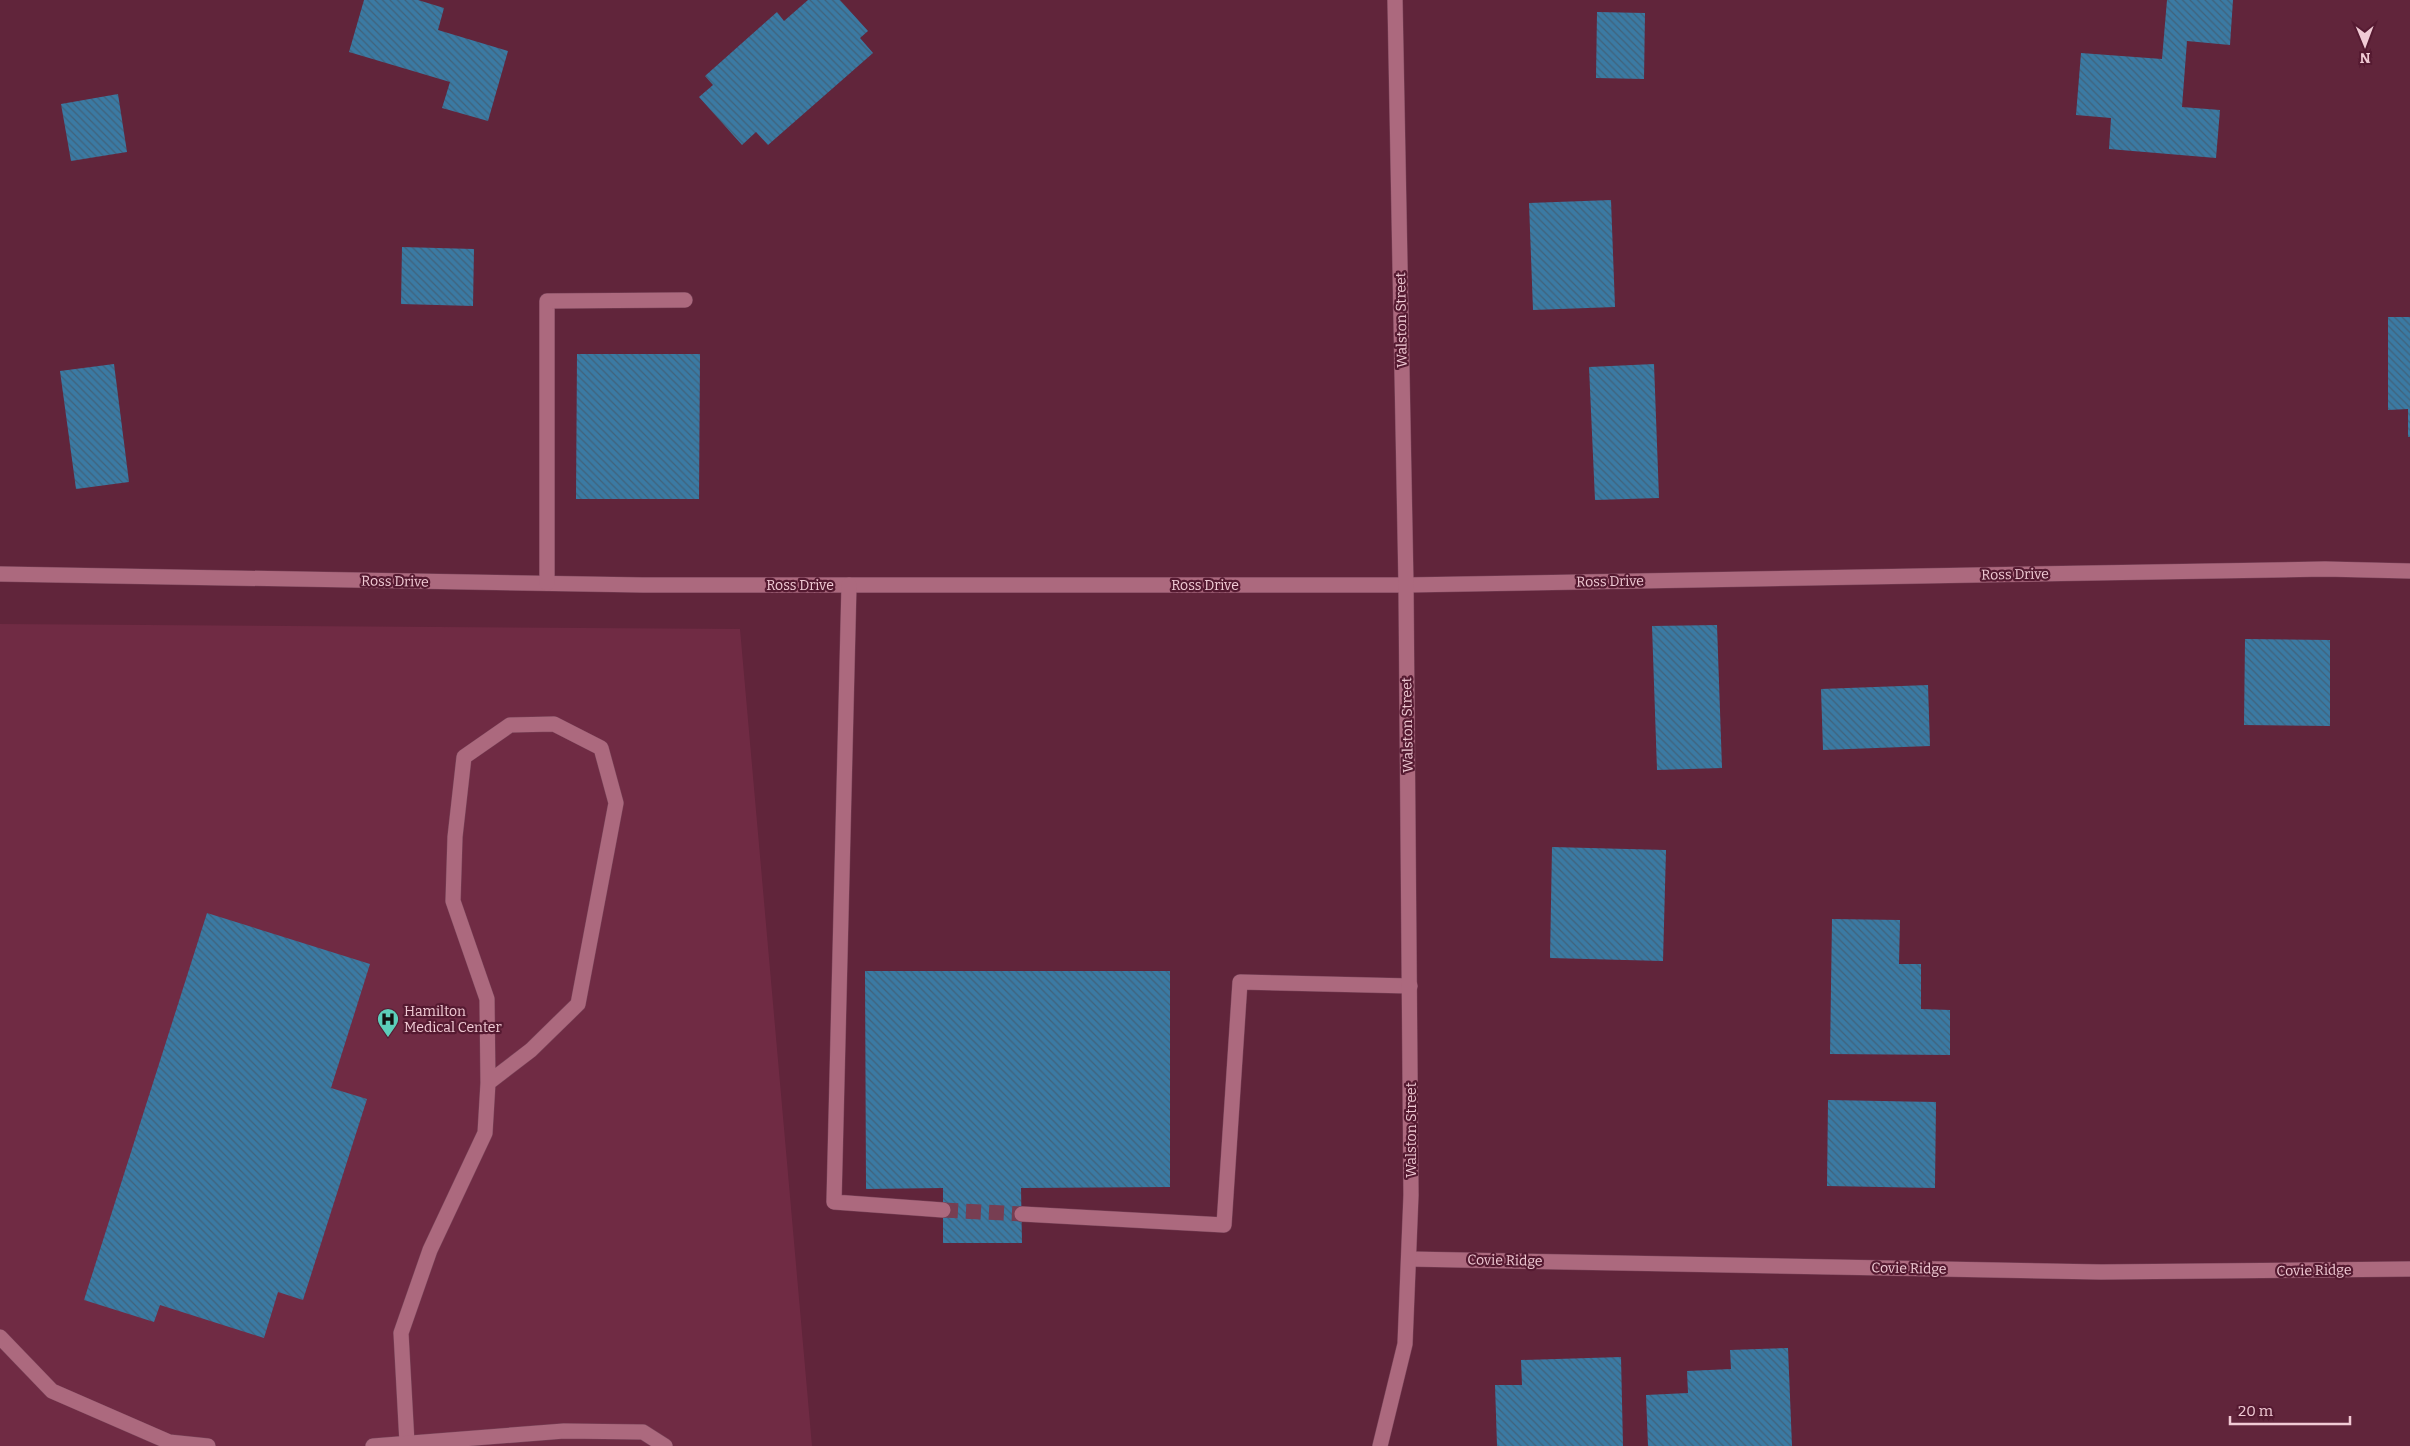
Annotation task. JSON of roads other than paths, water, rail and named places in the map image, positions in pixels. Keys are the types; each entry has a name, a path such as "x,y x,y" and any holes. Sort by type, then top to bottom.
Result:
{"street":[{"name":"Walston Street","path":"1380,1446 1405,1344 1411,1195 1406,585 1395,0"},
{"path":"547,583 547,301 685,300"},
{"name":"Ross Drive","path":"0,574 547,583 1406,585 2325,569 2410,570"},
{"path":"848,585 834,1202 943,1210"},
{"path":"407,1444 401,1333 430,1250 485,1133 488,1083 487,999 453,901 455,836 464,757 510,725 554,724 600,748 616,803 578,1004 531,1050 488,1083"},
{"path":"1022,1214 1224,1225 1240,982 1410,986"},
{"name":"Covie Ridge","path":"1409,1259 2101,1272 2410,1268"},
{"path":"0,1337 52,1391 169,1442 208,1446"},
{"path":"373,1446 564,1431 643,1432 665,1446"}],"tunnel":[{"path":"943,1210 1022,1214"}],"place":[{"name":"Hamilton Medical Center","path":"388,1038"}]}
